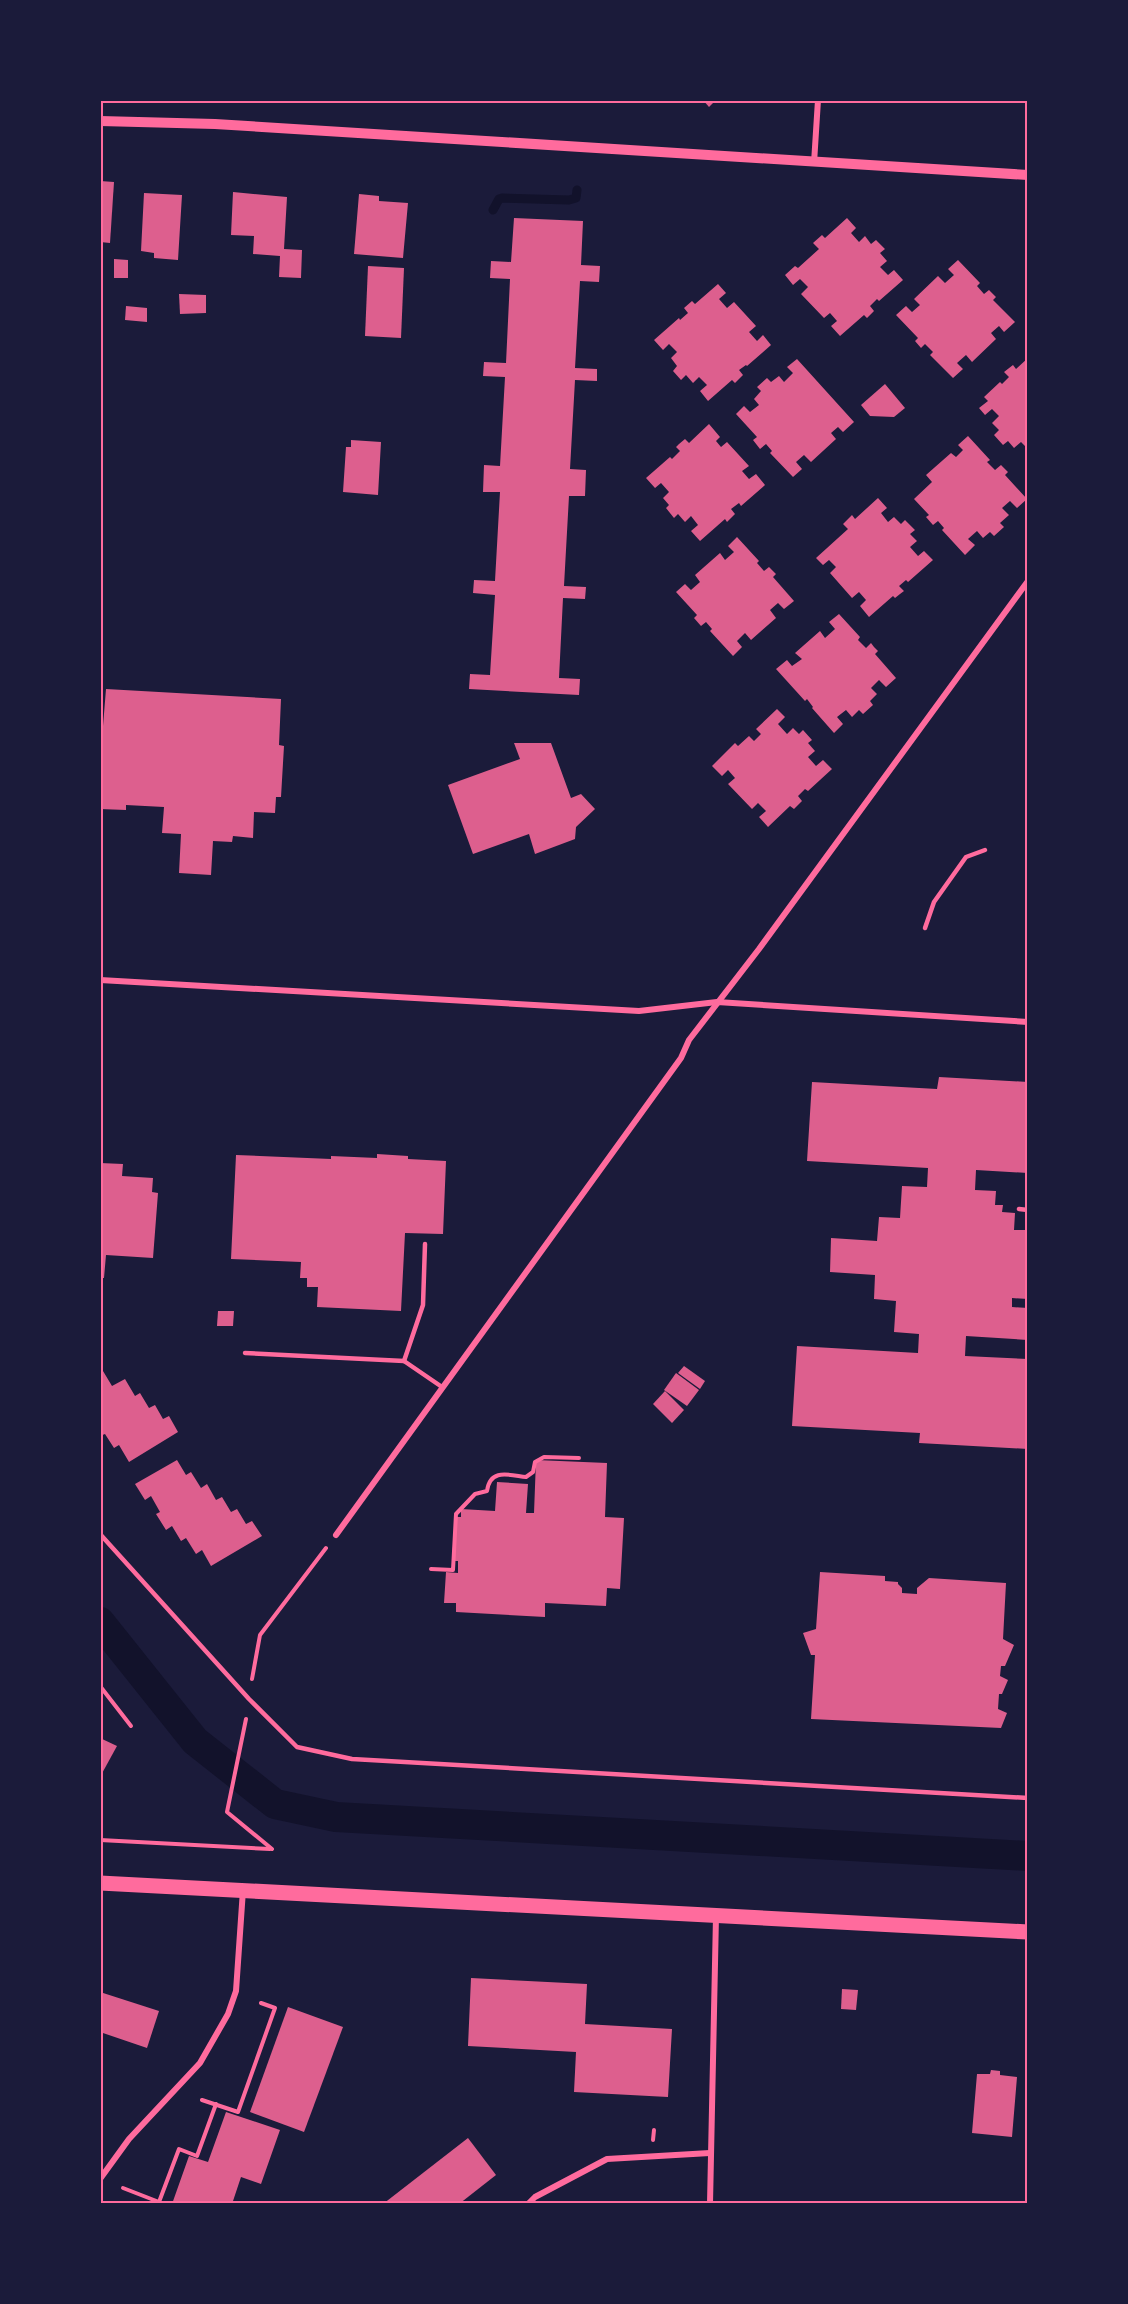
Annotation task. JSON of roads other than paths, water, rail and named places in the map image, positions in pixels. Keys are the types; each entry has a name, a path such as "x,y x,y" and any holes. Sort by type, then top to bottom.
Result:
{"main road":[{"path":"100,1883 1028,1932"}],"street":[{"path":"814,163 818,100"},
{"path":"100,121 215,124 1028,175"},
{"path":"336,1535 681,1058 688,1040 759,949 1028,581"},
{"path":"100,980 639,1011 717,1002 1028,1022"},
{"path":"100,2179 129,2139 200,2063 224,2022 236,1991 243,1890"},
{"path":"710,2204 716,1916"},
{"path":"528,2204 607,2159 710,2153"}],"lane":[{"path":"926,928 934,902 966,857 986,850"},
{"path":"1019,1209 1028,1210"},
{"path":"404,1361 423,1305 425,1244"},
{"path":"245,1353 404,1361 442,1387"},
{"path":"100,1534 249,1699 297,1747 352,1759 1028,1798"}],"waterway":[{"path":"493,210 502,198 569,200 576,198 577,190"},
{"path":"100,1622 195,1741 275,1804 336,1817 1028,1856"}]}
